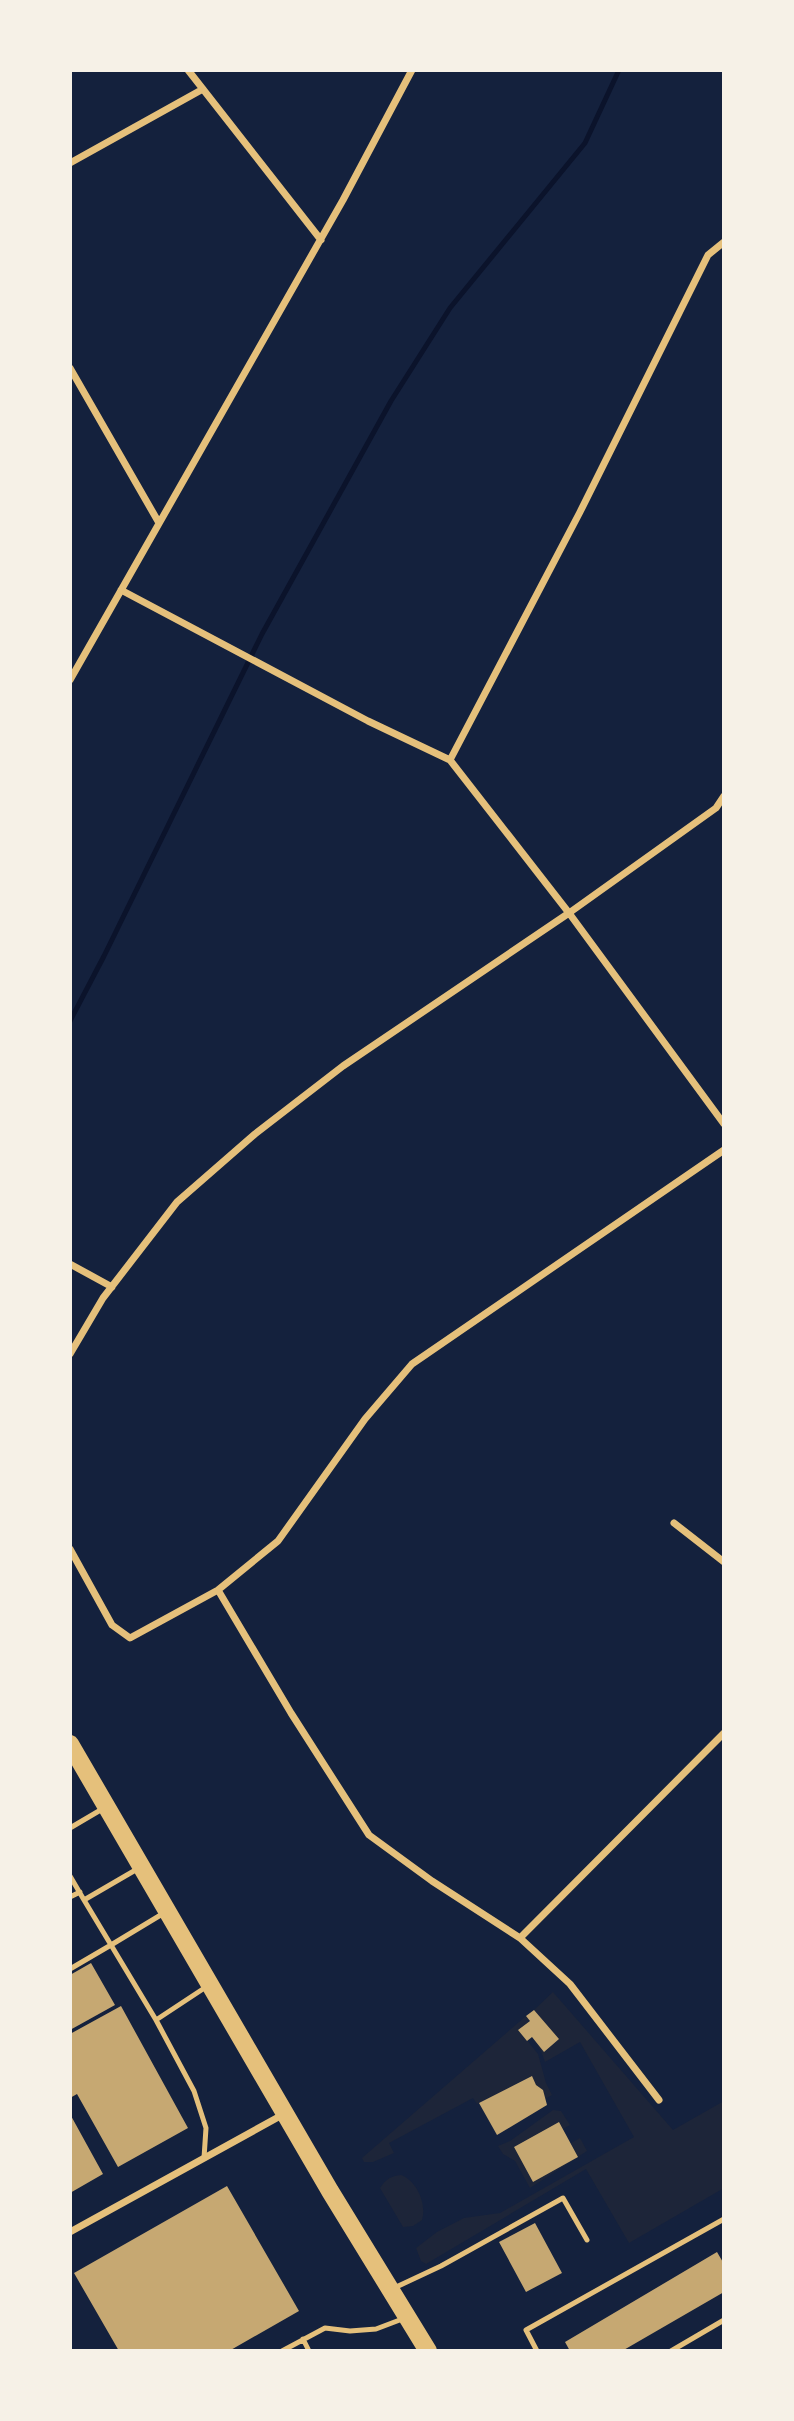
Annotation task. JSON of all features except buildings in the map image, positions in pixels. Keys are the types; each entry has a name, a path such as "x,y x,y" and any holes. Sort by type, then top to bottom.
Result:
{"highway":[{"path":"70,1744 284,2113 428,2351"}],"street":[{"path":"188,70 321,240"},
{"path":"70,680 321,240 412,70"},
{"path":"70,163 203,89"},
{"path":"450,760 580,512 708,256 724,242"},
{"path":"70,368 159,523"},
{"path":"121,590 369,721 450,760 569,913 724,1124"},
{"path":"70,1354 112,1287 177,1202 255,1134 343,1066 569,913 716,807 724,796"},
{"path":"70,1549 111,1625 130,1638 218,1590 278,1541 365,1419 411,1364 724,1150"},
{"path":"70,1264 112,1287"},
{"path":"674,1523 724,1562"},
{"path":"218,1590 369,1835 432,1881 520,1938 570,1984 659,2100"},
{"path":"520,1938 724,1733"},
{"path":"70,2232 284,2113"}],"lane":[{"path":"70,1828 107,1807"},
{"path":"84,1900 142,1867"},
{"path":"70,1876 156,2020 194,2091 206,2128 204,2158"},
{"path":"70,1897 80,1892"},
{"path":"70,1969 167,1911"},
{"path":"156,2020 210,1985"},
{"path":"391,2290 441,2266 563,2198 587,2240"},
{"path":"535,2350 526,2330 724,2219"},
{"path":"282,2351 325,2328 376,2329 408,2317"},
{"path":"671,2351 724,2320"},
{"path":"303,2339 309,2351"}],"shaded area":[{"path":"553,1992 673,2130 724,2101 724,2188 629,2243 586,2169 426,2264 421,2261 416,2248 437,2232 464,2218 500,2213 634,2137 580,2042 545,2062 531,2038 544,2052 559,2039 534,2010"},
{"path":"526,2016 530,2021 519,2030 538,2054 552,2095 545,2099 543,2090 531,2076 477,2104 473,2098 389,2143 394,2153 373,2162 364,2162 362,2158"},
{"path":"553,2110 561,2111 570,2125 563,2129 559,2122 514,2147 533,2182 576,2158 530,2188 515,2161 503,2154 498,2146 510,2141"},
{"path":"580,2138 587,2151 578,2157 571,2143"},
{"path":"401,2175 412,2182 422,2200 422,2220 413,2226 403,2227 380,2188 389,2178"}],"waterway":[{"path":"70,1021 262,634 391,401 450,308 585,143 619,70"}]}
